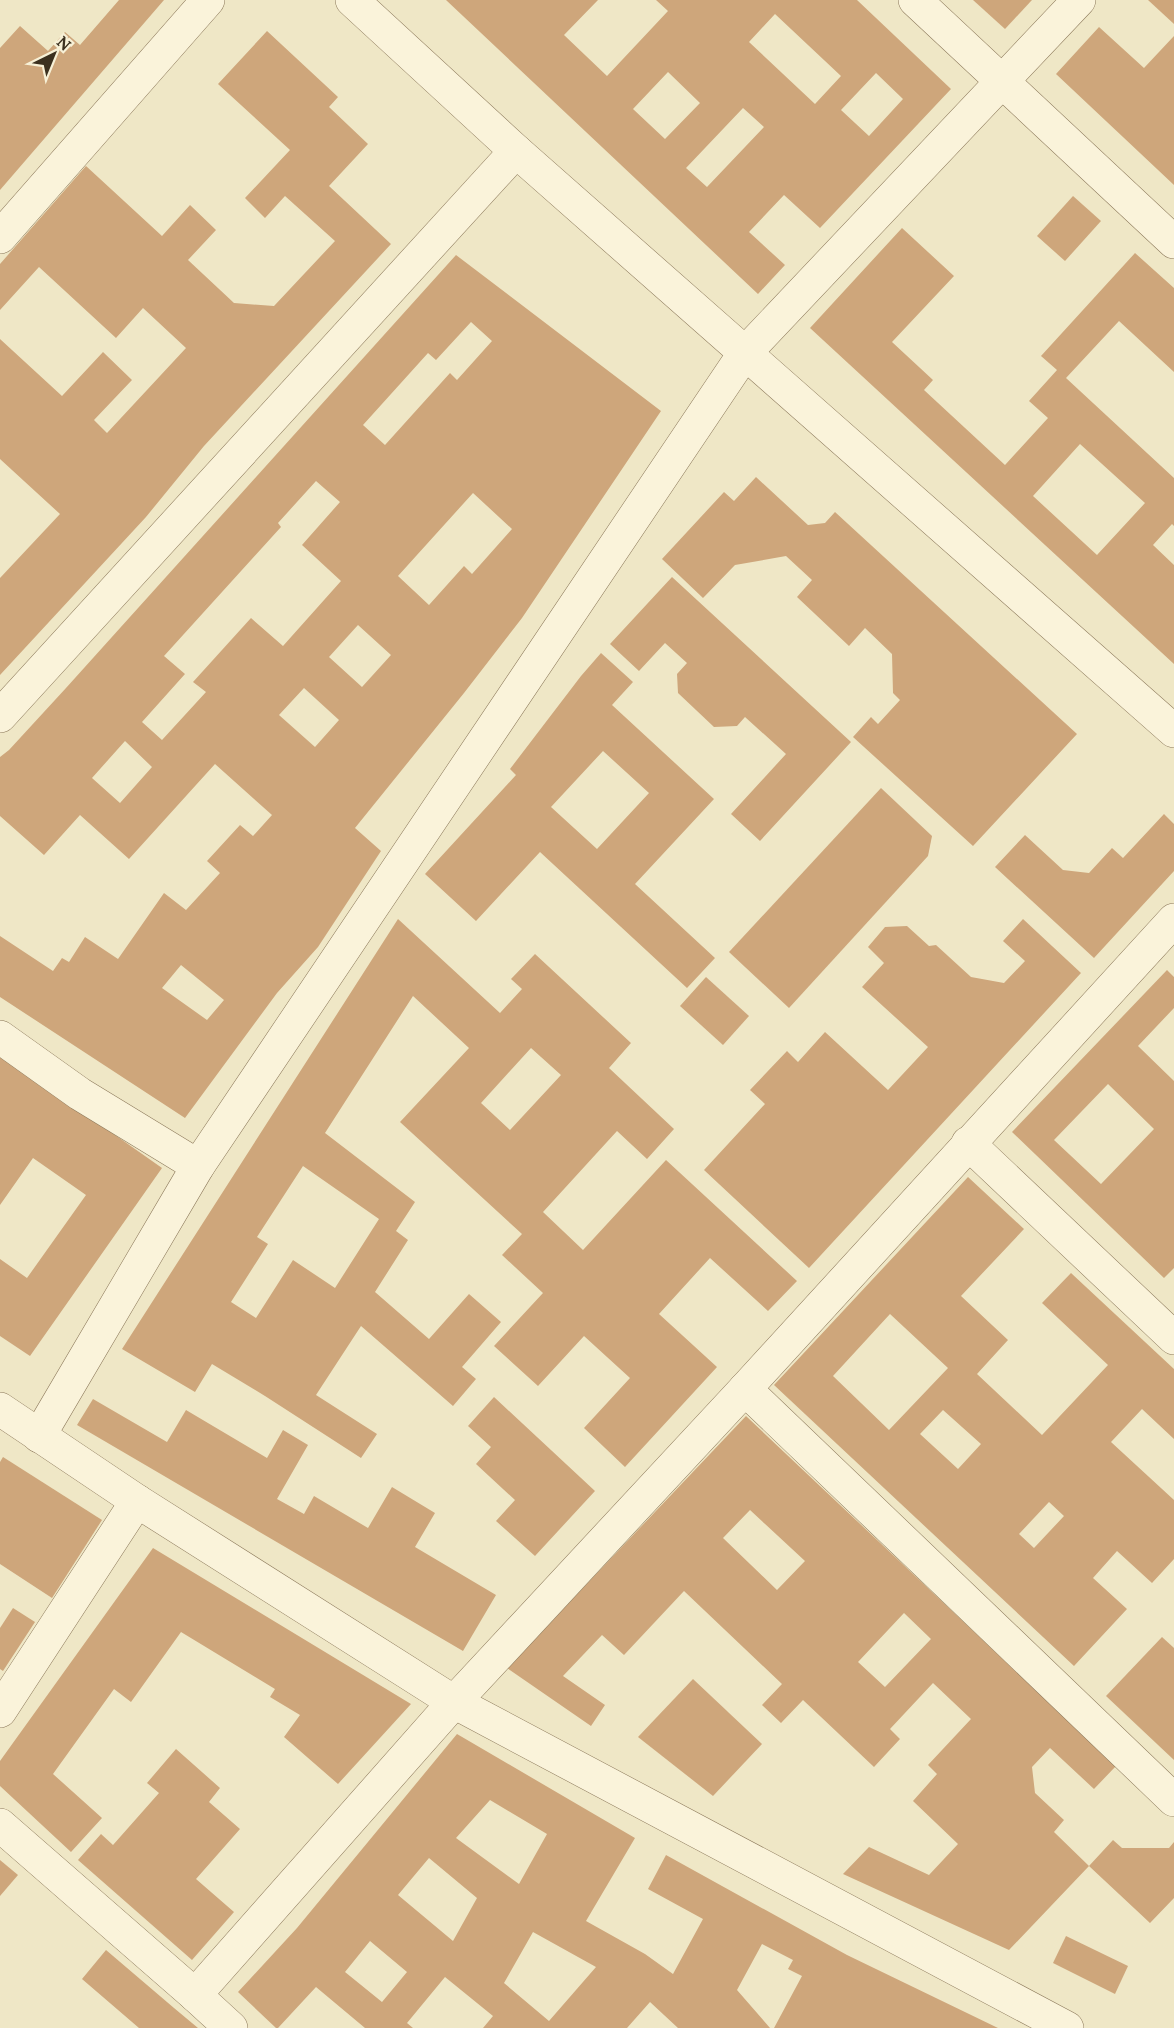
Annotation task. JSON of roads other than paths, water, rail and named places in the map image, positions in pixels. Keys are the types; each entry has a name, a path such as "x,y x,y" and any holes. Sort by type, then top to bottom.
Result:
{"street":[{"path":"0,237 208,0"},
{"path":"352,0 516,151 744,354 1174,731"},
{"path":"915,0 1174,242"},
{"path":"39,1436 198,1166 744,354 1079,0"},
{"path":"0,716 516,151"},
{"path":"195,1995 454,1702 745,1389 968,1143 1170,934"},
{"path":"0,1037 80,1094 198,1166"},
{"path":"968,1143 1174,1338"},
{"path":"745,1389 1174,1800"},
{"path":"0,1409 137,1501 454,1702 1066,2028"},
{"path":"0,1711 137,1501"},
{"path":"0,1825 231,2028"}]}
